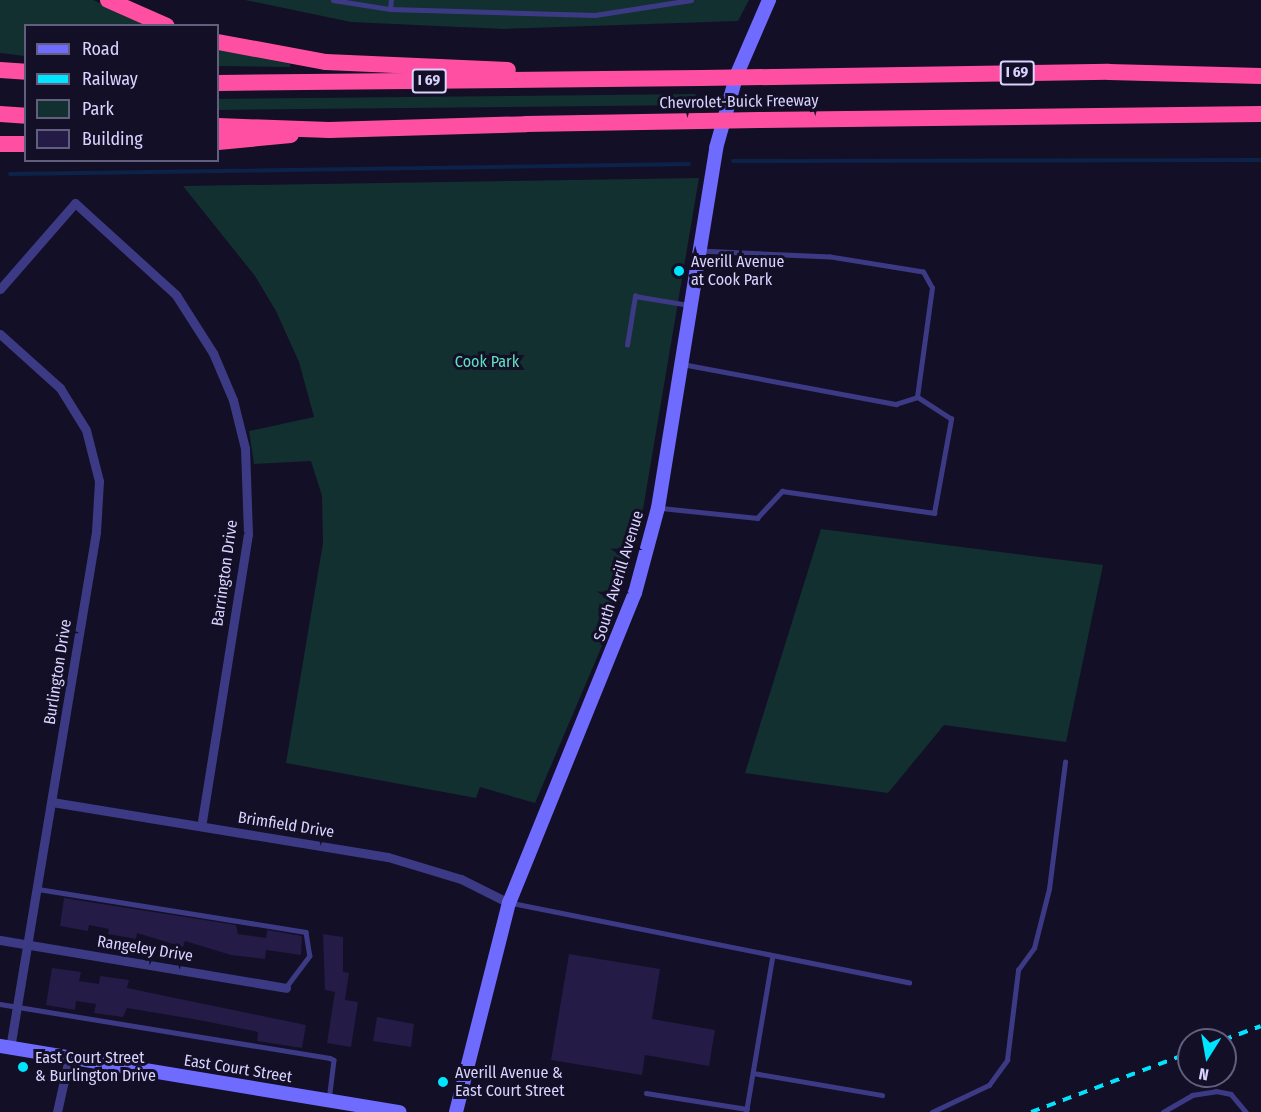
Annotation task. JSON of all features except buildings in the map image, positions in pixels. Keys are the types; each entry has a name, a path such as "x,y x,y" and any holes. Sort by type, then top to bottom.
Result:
{"highway":[{"path":"108,0 162,24"},
{"path":"219,42 326,62 641,78"},
{"path":"0,70 24,72"},
{"name":"Chevrolet-Buick Freeway","path":"219,83 1109,72 1261,76"},
{"path":"0,114 24,116"},
{"name":"Chevrolet-Buick Freeway","path":"219,126 329,130 759,120 1261,114"},
{"path":"1165,115 1261,125"},
{"path":"219,142 329,130"},
{"path":"0,144 24,144"}],"street":[{"name":"South Averill Avenue","path":"456,1112 509,903 608,663 658,508 698,250 728,102 769,0"},
{"name":"Barrington Drive","path":"0,289 75,203 176,295 213,353 245,448 248,534 201,826"},
{"name":"Burlington Drive","path":"0,334 60,388 86,430 99,481 29,945 17,1007 5,1047"},
{"name":"Brimfield Drive","path":"52,802 388,857 461,879 509,903"},
{"name":"Rangeley Drive","path":"0,940 286,988"},
{"name":"East Court Street","path":"5,1047 400,1112"},
{"path":"57,1112 69,1058"}],"lane":[{"path":"333,0 390,9 595,15 691,0"},
{"path":"390,9 391,0"},
{"path":"698,250 830,257 923,272 932,288 917,398"},
{"path":"627,345 635,296 689,305"},
{"path":"658,508 757,518 782,491 934,513 951,419 917,398 896,404 680,364"},
{"path":"932,1112 989,1085 1007,1060 1018,970 1034,948 1048,889 1065,762"},
{"path":"38,889 306,932 310,956 286,988"},
{"path":"509,903 772,958 909,982"},
{"path":"646,1092 747,1111 772,958"},
{"path":"0,1004 330,1058 334,1060 328,1101"},
{"path":"753,1073 882,1095"},
{"path":"1163,1112 1192,1095 1216,1091 1231,1094 1246,1112"}],"green space":[{"path":"0,0 93,0 146,24 24,24 24,56 0,53"},
{"path":"245,0 749,0 738,21 503,29 351,22"},
{"path":"219,49 290,64 290,67 219,66"},
{"path":"696,94 692,105 219,110 219,99"},
{"name":"Cook Park","path":"699,178 641,521 604,641 535,803 480,787 476,798 286,763 323,543 322,496 311,461 254,464 249,431 314,417 299,362 276,311 255,276 183,186"},
{"path":"821,529 1103,565 1066,742 944,725 888,793 745,773"}],"waterway":[{"path":"733,161 1261,160"},
{"path":"10,174 689,164"}],"railway":[{"path":"1237,1035 1261,1026"},
{"path":"1031,1112 1177,1057"}],"place":[{"name":"Averill Avenue at Cook Park","path":"679,271"},
{"name":"East Court Street & Burlington Drive","path":"23,1067"},
{"name":"Averill Avenue & East Court Street","path":"443,1082"}]}
